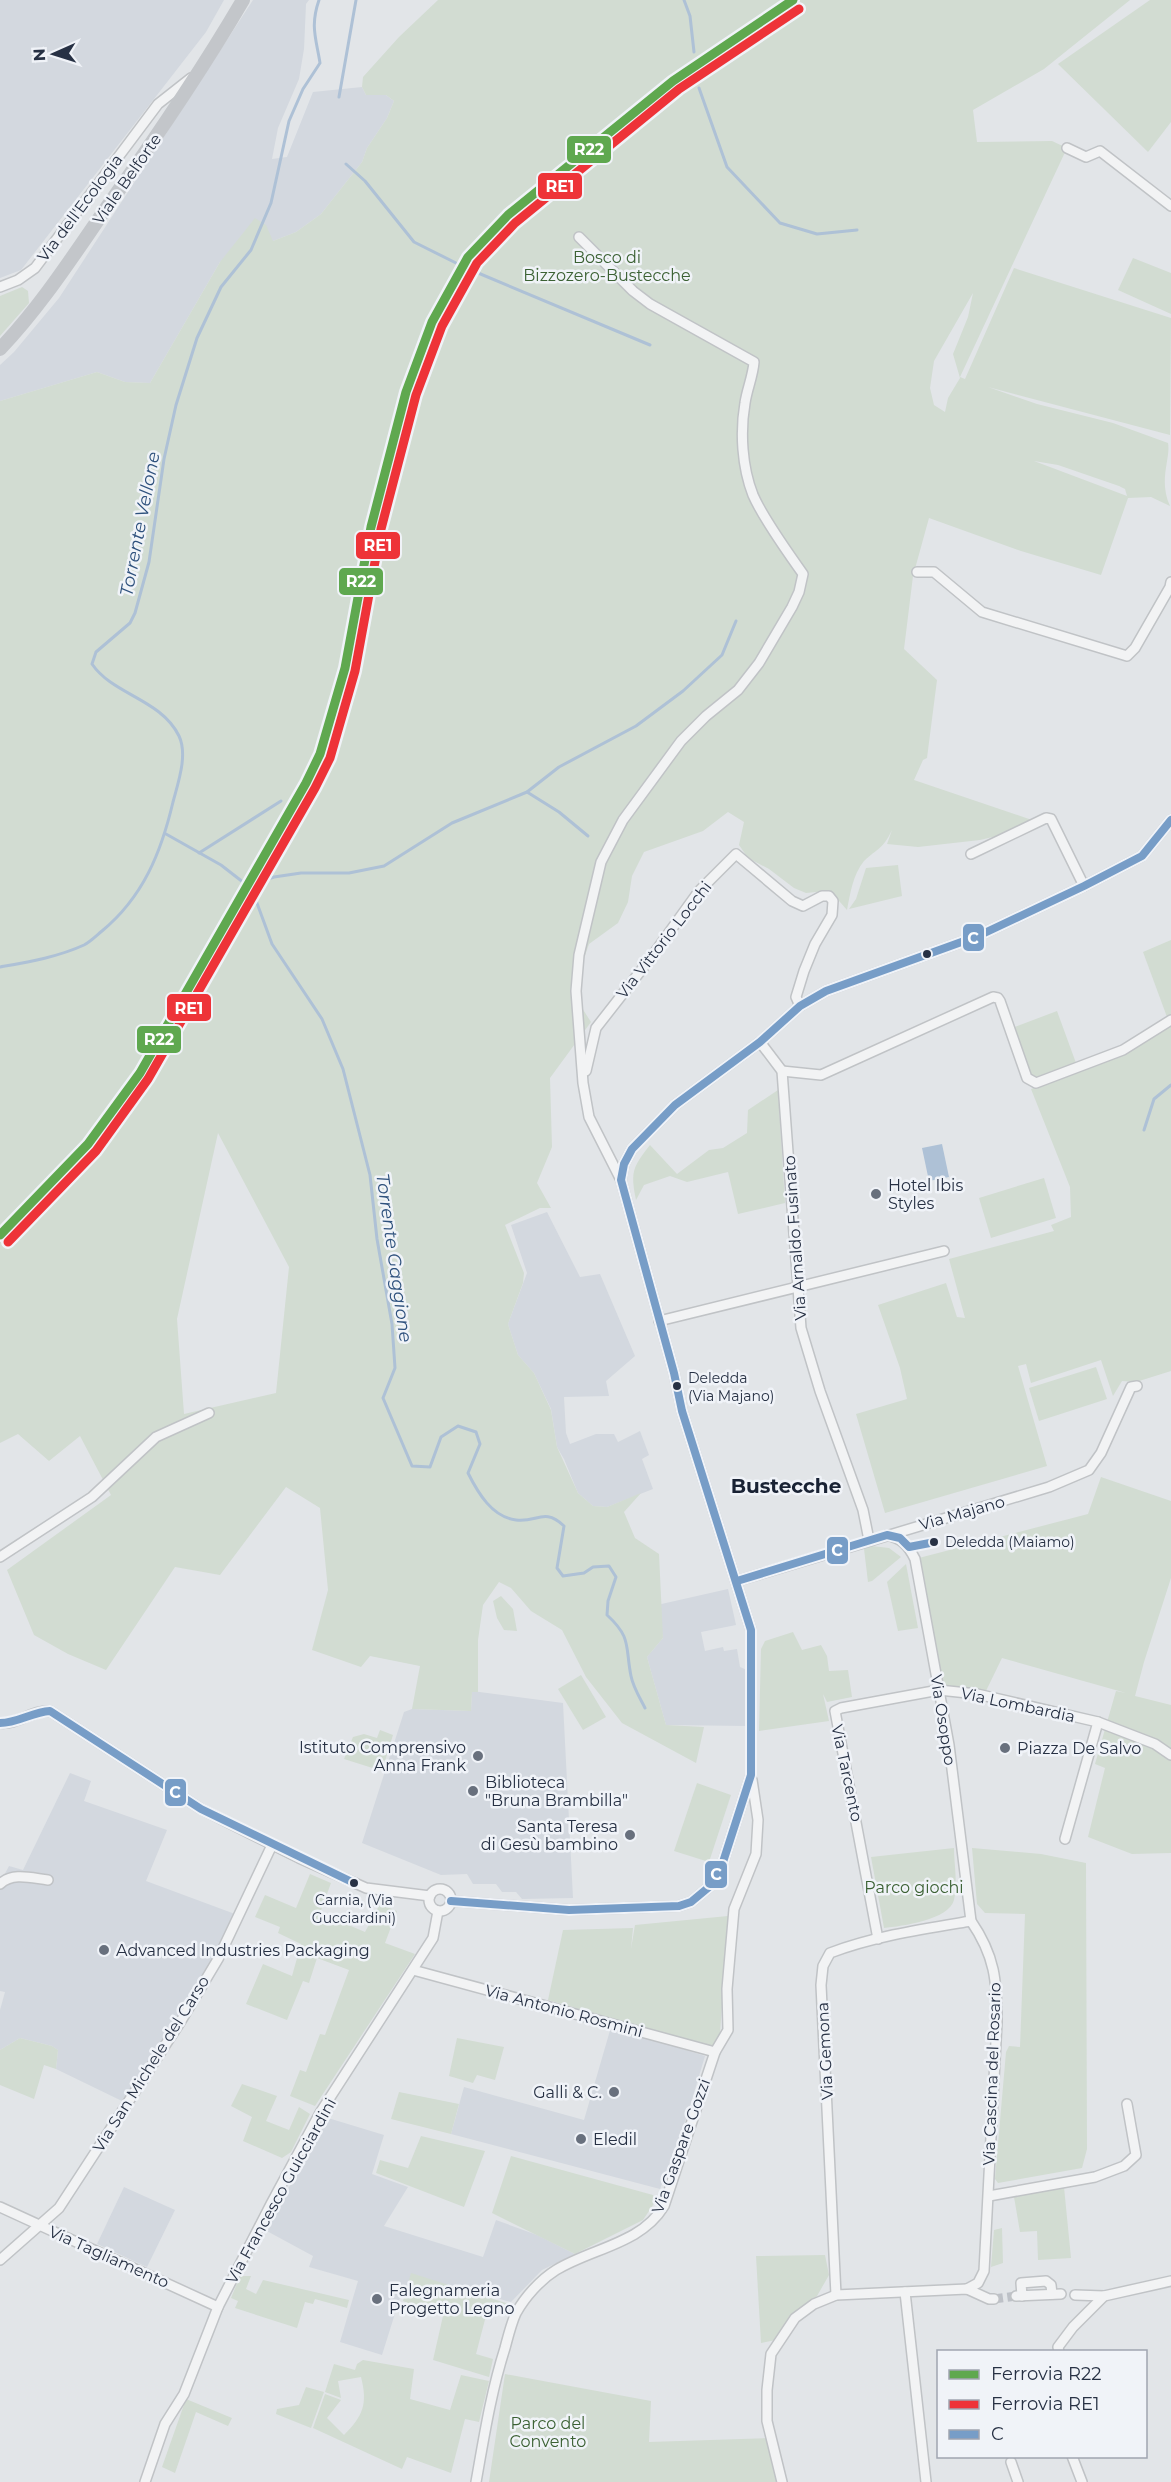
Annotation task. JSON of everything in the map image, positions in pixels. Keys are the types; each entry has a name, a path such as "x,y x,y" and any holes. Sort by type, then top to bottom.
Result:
{"main road":[{"name":"Viale Belforte","path":"0,349 38,306 203,69 243,0"}],"street":[{"name":"Via dell'Ecologia","path":"0,287 18,280 35,267 158,104 203,69"},
{"path":"1067,148 1086,157 1100,151 1117,161 1171,206"},
{"path":"451,1901 569,1910 679,1906 691,1902 710,1887 723,1862 751,1774 751,1630 682,1412 621,1180 589,1117 576,991 579,955 602,862 623,820 681,741 706,716 738,690 759,663 792,607 799,592 803,574 753,495 746,470 742,439 745,401 754,362 650,304 633,291 579,237"},
{"path":"917,572 934,572 982,612 1127,656 1135,648 1171,582"},
{"path":"971,854 1046,818 1052,819 1084,886"},
{"path":"621,1180 624,1164 632,1149 654,1126 683,1099 760,1042 800,1006 826,991 978,936 1084,886 1142,856 1171,820"},
{"name":"Via Vittorio Locchi","path":"584,1083 596,1028 699,891 736,854 792,901 803,906 822,896 829,896 833,902 832,915 815,944 804,971 796,997 800,1006"},
{"path":"760,1042 782,1071 812,1076 821,1075 993,998 998,998 1027,1078 1036,1083 1123,1050 1171,1020"},
{"name":"Via Arnaldo Fusinato","path":"782,1071 801,1328 820,1391 863,1510 869,1540"},
{"path":"659,1321 944,1251"},
{"name":"Via Majano","path":"737,1581 1049,1487 1089,1470 1101,1453 1131,1388 1137,1386"},
{"path":"0,1557 92,1497 156,1437 209,1413"},
{"name":"Via Osoppo","path":"887,1534 900,1538 909,1547 915,1559 949,1745 971,1922"},
{"name":"Via Lombardia","path":"939,1690 977,1694 1098,1722 1155,1744 1171,1755"},
{"name":"Via Tarcento","path":"878,1939 835,1711 939,1690"},
{"path":"0,1723 8,1724 35,1713 50,1711 201,1809 272,1845 366,1888 430,1896"},
{"name":"Via Lombardia","path":"1065,1839 1098,1722"},
{"name":"Via Gaspare Gozzi","path":"476,2482 499,2367 516,2314 530,2294 556,2270 639,2232 655,2220 664,2206 715,2052 728,2030 727,1989 734,1909 756,1854 758,1820 751,1774"},
{"name":"Via San Michele del Carso","path":"0,2260 59,2208 181,2021 218,1959 272,1845"},
{"path":"0,1884 7,1878 16,1876 48,1880"},
{"path":"434,1890 445,1890 450,1894 451,1901 445,1910 438,1911 430,1906 430,1896 434,1890"},
{"name":"Via Francesco Guicciardini","path":"145,2482 165,2424 188,2387 218,2307 270,2204 320,2113 433,1938 438,1911"},
{"name":"Via Gemona","path":"836,2295 821,1985 823,1966 830,1953 906,1932 971,1922"},
{"name":"Via Cascina del Rosario","path":"967,2289 978,2283 984,2271 997,2022 997,1982 992,1960 984,1940 971,1922"},
{"name":"Via Antonio Rosmini","path":"413,1970 715,2052"},
{"path":"989,2196 1095,2177 1124,2166 1136,2155 1127,2104"},
{"name":"Via Tagliamento","path":"0,2207 218,2307"},
{"path":"1075,2295 1104,2296 1171,2281"},
{"path":"782,2482 767,2421 767,2390 771,2354 795,2318 814,2304 836,2295 967,2289 994,2299"},
{"path":"905,2292 926,2482"},
{"path":"1019,2296 1056,2294"},
{"path":"1058,2349 1073,2327 1104,2296"},
{"path":"1072,2458 1082,2482"},
{"path":"1011,2462 1018,2482"}],"shaded area":[{"path":"0,0 224,0 206,32 21,270 0,278"},
{"path":"253,0 309,0 306,4 304,49 299,79 278,128 272,159 287,157 313,92 362,87 366,95 386,95 394,101 387,118 367,148 362,162 321,214 296,232 220,262 150,383 125,382 97,372 0,401 0,365 14,352 59,298"},
{"path":"547,1212 580,1277 600,1274 635,1356 606,1381 609,1396 564,1397 566,1433 570,1444 596,1434 614,1434 618,1442 640,1431 649,1455 642,1459 653,1489 607,1507 593,1506 578,1493 557,1447 551,1409 534,1373 518,1355 508,1324 527,1273 511,1225"},
{"path":"728,1589 736,1625 701,1632 705,1651 723,1647 724,1651 737,1649 740,1667 747,1670 748,1726 666,1725 647,1657 663,1638 657,1605"},
{"name":"Istituto Comprensivo Anna Frank","path":"472,1691 563,1703 573,1898 522,1899 516,1892 502,1892 496,1884 473,1884 467,1874 441,1875 362,1843 404,1712 412,1709 471,1711"},
{"name":"Advanced Industries Packaging","path":"70,1773 91,1781 84,1801 167,1830 146,1881 235,1914 207,1983 122,2101 56,2069 58,2050 52,2046 20,2038 0,2050 0,2010 5,1992 0,1991 0,1883 9,1866 23,1870"},
{"path":"611,2027 705,2056 687,2116 660,2189 451,2134 464,2087 584,2120"},
{"path":"328,2118 384,2135 372,2174 408,2187 384,2226 483,2257 496,2220 537,2235 575,2254 542,2270 511,2302 439,2283 435,2296 404,2285 382,2355 340,2342 358,2281 309,2267 313,2256 265,2230"},
{"path":"124,2187 175,2210 147,2267 97,2244"}],"green space":[{"name":"Bosco di Bizzozero-Bustecche","path":"438,0 1130,0 1044,69 973,110 977,142 1052,141 1067,148 960,377 965,379 1014,268 1171,318 1170,435 988,387 1037,404 1113,423 1168,443 1165,487 1170,506 1151,497 1128,498 1101,575 1021,551 929,518 913,576 904,649 937,680 927,758 923,760 914,780 1032,820 1001,835 980,840 918,847 887,844 892,830 883,845 860,866 852,884 847,910 833,894 827,891 806,893 794,888 769,869 748,858 739,845 744,822 728,812 703,831 644,852 632,876 628,902 618,923 589,944 581,967 582,1008 591,1022 550,1078 552,1147 537,1183 551,1208 540,1208 505,1225 524,1273 523,1283 508,1324 518,1355 534,1373 551,1410 557,1447 578,1493 593,1506 607,1507 641,1493 624,1512 635,1538 659,1554 663,1638 647,1657 666,1725 704,1727 696,1763 622,1723 586,1677 562,1630 531,1611 511,1588 499,1582 483,1605 478,1640 478,1692 472,1692 471,1711 412,1709 420,1666 370,1656 361,1667 312,1650 328,1590 320,1508 286,1487 220,1575 175,1567 106,1670 68,1654 34,1635 7,1570 111,1495 80,1436 49,1461 18,1434 0,1443 0,401 97,372 125,382 150,383 220,262 255,218 266,225 273,241 296,232 321,214 362,162 367,148 387,118 394,101 386,95 366,95 362,87 363,77 399,37","holes":["973,293 968,317 953,354 960,378 948,398 945,412 934,405 930,388 934,361","1034,461 1058,465 1119,486 1125,489 1127,496","218,1133 289,1267 276,1393 184,1414 177,1319"]},
{"path":"1150,0 1171,0 1171,122 1148,152 1058,64"},
{"path":"1133,258 1171,273 1171,314 1118,290"},
{"path":"22,287 28,291 29,303 0,336 0,296"},
{"path":"898,865 902,896 849,909 856,899 866,868"},
{"path":"1171,940 1171,1014 1167,1017 1143,952"},
{"path":"1057,1011 1076,1063 1059,1072 1034,1077 1029,1075 1012,1028"},
{"path":"1171,1025 1171,1371 1136,1382 1122,1381 1113,1396 1101,1360 1031,1383 1026,1364 1018,1366 1047,1466 885,1513 856,1414 907,1399 900,1368 878,1305 946,1283 957,1317 965,1318 949,1259 1054,1231 1051,1225 1071,1217 1070,1187 1031,1089 1129,1052"},
{"path":"778,1090 785,1203 738,1214 728,1172 687,1182 670,1176 644,1185 636,1200 634,1170 650,1145 677,1174 709,1150 723,1148 747,1133 748,1110"},
{"path":"1044,1178 1056,1218 991,1238 979,1198"},
{"path":"1096,1367 1107,1399 1039,1421 1029,1388"},
{"path":"1101,1477 1171,1501 1171,1578 1135,1696 1171,1705 1171,1853 1132,1854 1088,1837 1105,1768 1095,1764 1116,1691 1126,1693 1002,1658 985,1693 939,1690 915,1559 1088,1514"},
{"path":"872,1546 889,1548 901,1557 868,1582 864,1549"},
{"path":"906,1564 918,1628 898,1631 887,1582"},
{"path":"501,1596 513,1609 517,1631 504,1630 497,1618 493,1601"},
{"path":"793,1632 802,1650 821,1645 827,1656 829,1671 848,1670 852,1697 827,1702 823,1694 829,1721 759,1731 761,1649 765,1641"},
{"path":"581,1675 606,1717 583,1730 558,1689"},
{"path":"380,1730 393,1735 382,1771 344,1759 353,1737 364,1734 377,1738"},
{"path":"697,1783 731,1795 709,1862 674,1851"},
{"name":"Parco giochi","path":"954,1848 956,1887 954,1900 950,1907 943,1913 924,1921 884,1928 871,1857"},
{"path":"972,1848 1041,1854 1086,1863 1087,2149 1082,2168 998,2183 995,2179 1006,2052 1009,2046 1020,2047 1025,1914 985,1913 977,1904"},
{"path":"310,1874 331,1883 320,1913 365,1932 380,1904 397,1911 385,1943 415,1954 315,2106 290,2096 300,2070 306,2072 320,2034 325,2035 349,1970 317,1958 309,1983 303,1981 287,2020 246,2004 263,1964 292,1976 301,1944 278,1933 280,1927 255,1917 265,1895 296,1908"},
{"path":"728,1916 719,2049 548,2000 563,1930 633,1928 631,1949 635,1925"},
{"path":"20,2038 52,2046 58,2050 56,2069 44,2065 34,2099 0,2085 0,2050"},
{"path":"457,2038 504,2047 495,2080 477,2075 473,2083 449,2076"},
{"path":"242,2084 277,2096 266,2121 289,2130 299,2107 310,2114 291,2152 282,2158 243,2141 252,2117 231,2106"},
{"path":"399,2092 459,2104 451,2134 391,2119"},
{"path":"421,2136 485,2151 464,2207 376,2173 380,2160 408,2168"},
{"path":"511,2156 653,2195 655,2202 643,2220 575,2254 492,2213"},
{"path":"1064,2187 1071,2258 1038,2260 1037,2231 1020,2232 1014,2197"},
{"path":"1002,2228 1003,2263 991,2267 994,2230"},
{"path":"825,2255 829,2275 817,2296 776,2340 761,2343 756,2256"},
{"path":"411,2273 509,2304 507,2312 488,2308 476,2354 493,2359 489,2377 433,2360 443,2316 403,2301"},
{"path":"240,2276 251,2276 246,2289 256,2294 263,2280 349,2300 347,2308 315,2299 313,2304 305,2302 297,2328 235,2308 238,2301 231,2298"},
{"path":"363,2360 414,2369 410,2399 450,2410 461,2375 489,2381 479,2422 465,2419 451,2473 407,2457 402,2469 313,2428 325,2394 341,2400 327,2418 344,2435 356,2422 364,2402 361,2377 338,2381 341,2398 325,2392 334,2364 355,2370 357,2364"},
{"name":"Parco del Convento","path":"505,2374 651,2401 649,2442 768,2438 781,2482 489,2482"},
{"path":"306,2387 324,2392 311,2428 276,2414 277,2409 299,2405"},
{"path":"186,2399 232,2418 228,2426 196,2412 175,2473 162,2467"}],"water":[{"path":"942,1144 949,1177 929,1181 922,1148"}],"waterway":[{"name":"Torrente Vellone","path":"0,967 53,956 91,941 129,904 148,873 163,839 181,769 183,752 179,736 161,714 112,683 92,664 96,652 130,623 135,613 149,562 164,459 176,405 197,338 221,287 251,250 271,203 289,121 303,89 320,63 314,25 319,0"},
{"path":"339,97 356,0"},
{"path":"684,0 690,16 694,52"},
{"path":"699,88 727,167 780,223 817,234 857,230"},
{"path":"346,164 365,181 414,242 456,263"},
{"path":"471,270 650,345"},
{"path":"166,834 221,865 248,886 274,877 301,873 349,873 384,866 452,823 527,792 559,767 636,726 683,691 722,655 736,621"},
{"path":"527,792 559,812 588,836"},
{"path":"199,853 281,801"},
{"name":"Torrente Gaggione","path":"248,886 254,895 272,944 322,1019 343,1069 370,1175 377,1239 392,1324 395,1368 383,1398 412,1466 430,1467 441,1437 458,1426 476,1432 480,1444 468,1473 487,1503 507,1518 523,1520 551,1517 564,1526 557,1568 563,1576 584,1573 593,1567 609,1566 616,1577 608,1601 607,1615 624,1636 632,1680 645,1708"},
{"path":"1144,1130 1154,1099 1171,1085"}],"tunnel":[{"path":"994,2299 1016,2296"}],"rail line":[{"name":"R22","path":"0,1235 88,1144 140,1073 306,783 320,754 345,668 371,527 406,392 432,322 468,257 508,215 673,81 793,0"},
{"name":"RE1","path":"8,1242 96,1151 148,1079 330,758 355,671 381,529 416,395 442,326 477,263 515,223 679,89 799,9"}],"transit line":[{"name":"C","path":"451,1901 569,1910 679,1906 691,1902 709,1887 723,1862 751,1775 751,1630 682,1411 674,1373 621,1180 624,1164 632,1149 675,1105 760,1042 800,1006 826,991 978,936 1084,886 1142,856 1171,820"},
{"name":"C","path":"737,1581 887,1535 900,1538 909,1547 935,1542"},
{"name":"C","path":"0,1723 50,1711 201,1809 354,1883"}],"place":[{"name":"Hotel Ibis Styles","path":"876,1194"},
{"name":"Deledda (Via Majano)","path":"677,1386"},
{"name":"Deledda (Maiamo)","path":"934,1542"},
{"name":"Piazza De Salvo","path":"1005,1748"},
{"name":"Istituto Comprensivo Anna Frank","path":"478,1756"},
{"name":"Biblioteca \"Bruna Brambilla\"","path":"473,1791"},
{"name":"Santa Teresa di Gesù bambino","path":"630,1835"},
{"name":"Carnia, (Via Gucciardini)","path":"354,1883"},
{"name":"Advanced Industries Packaging","path":"104,1950"},
{"name":"Galli & C.","path":"614,2092"},
{"name":"Eledil","path":"581,2139"},
{"name":"Falegnameria Progetto Legno","path":"377,2299"}],"district":[{"name":"Bustecche","path":"786,1486"}]}
